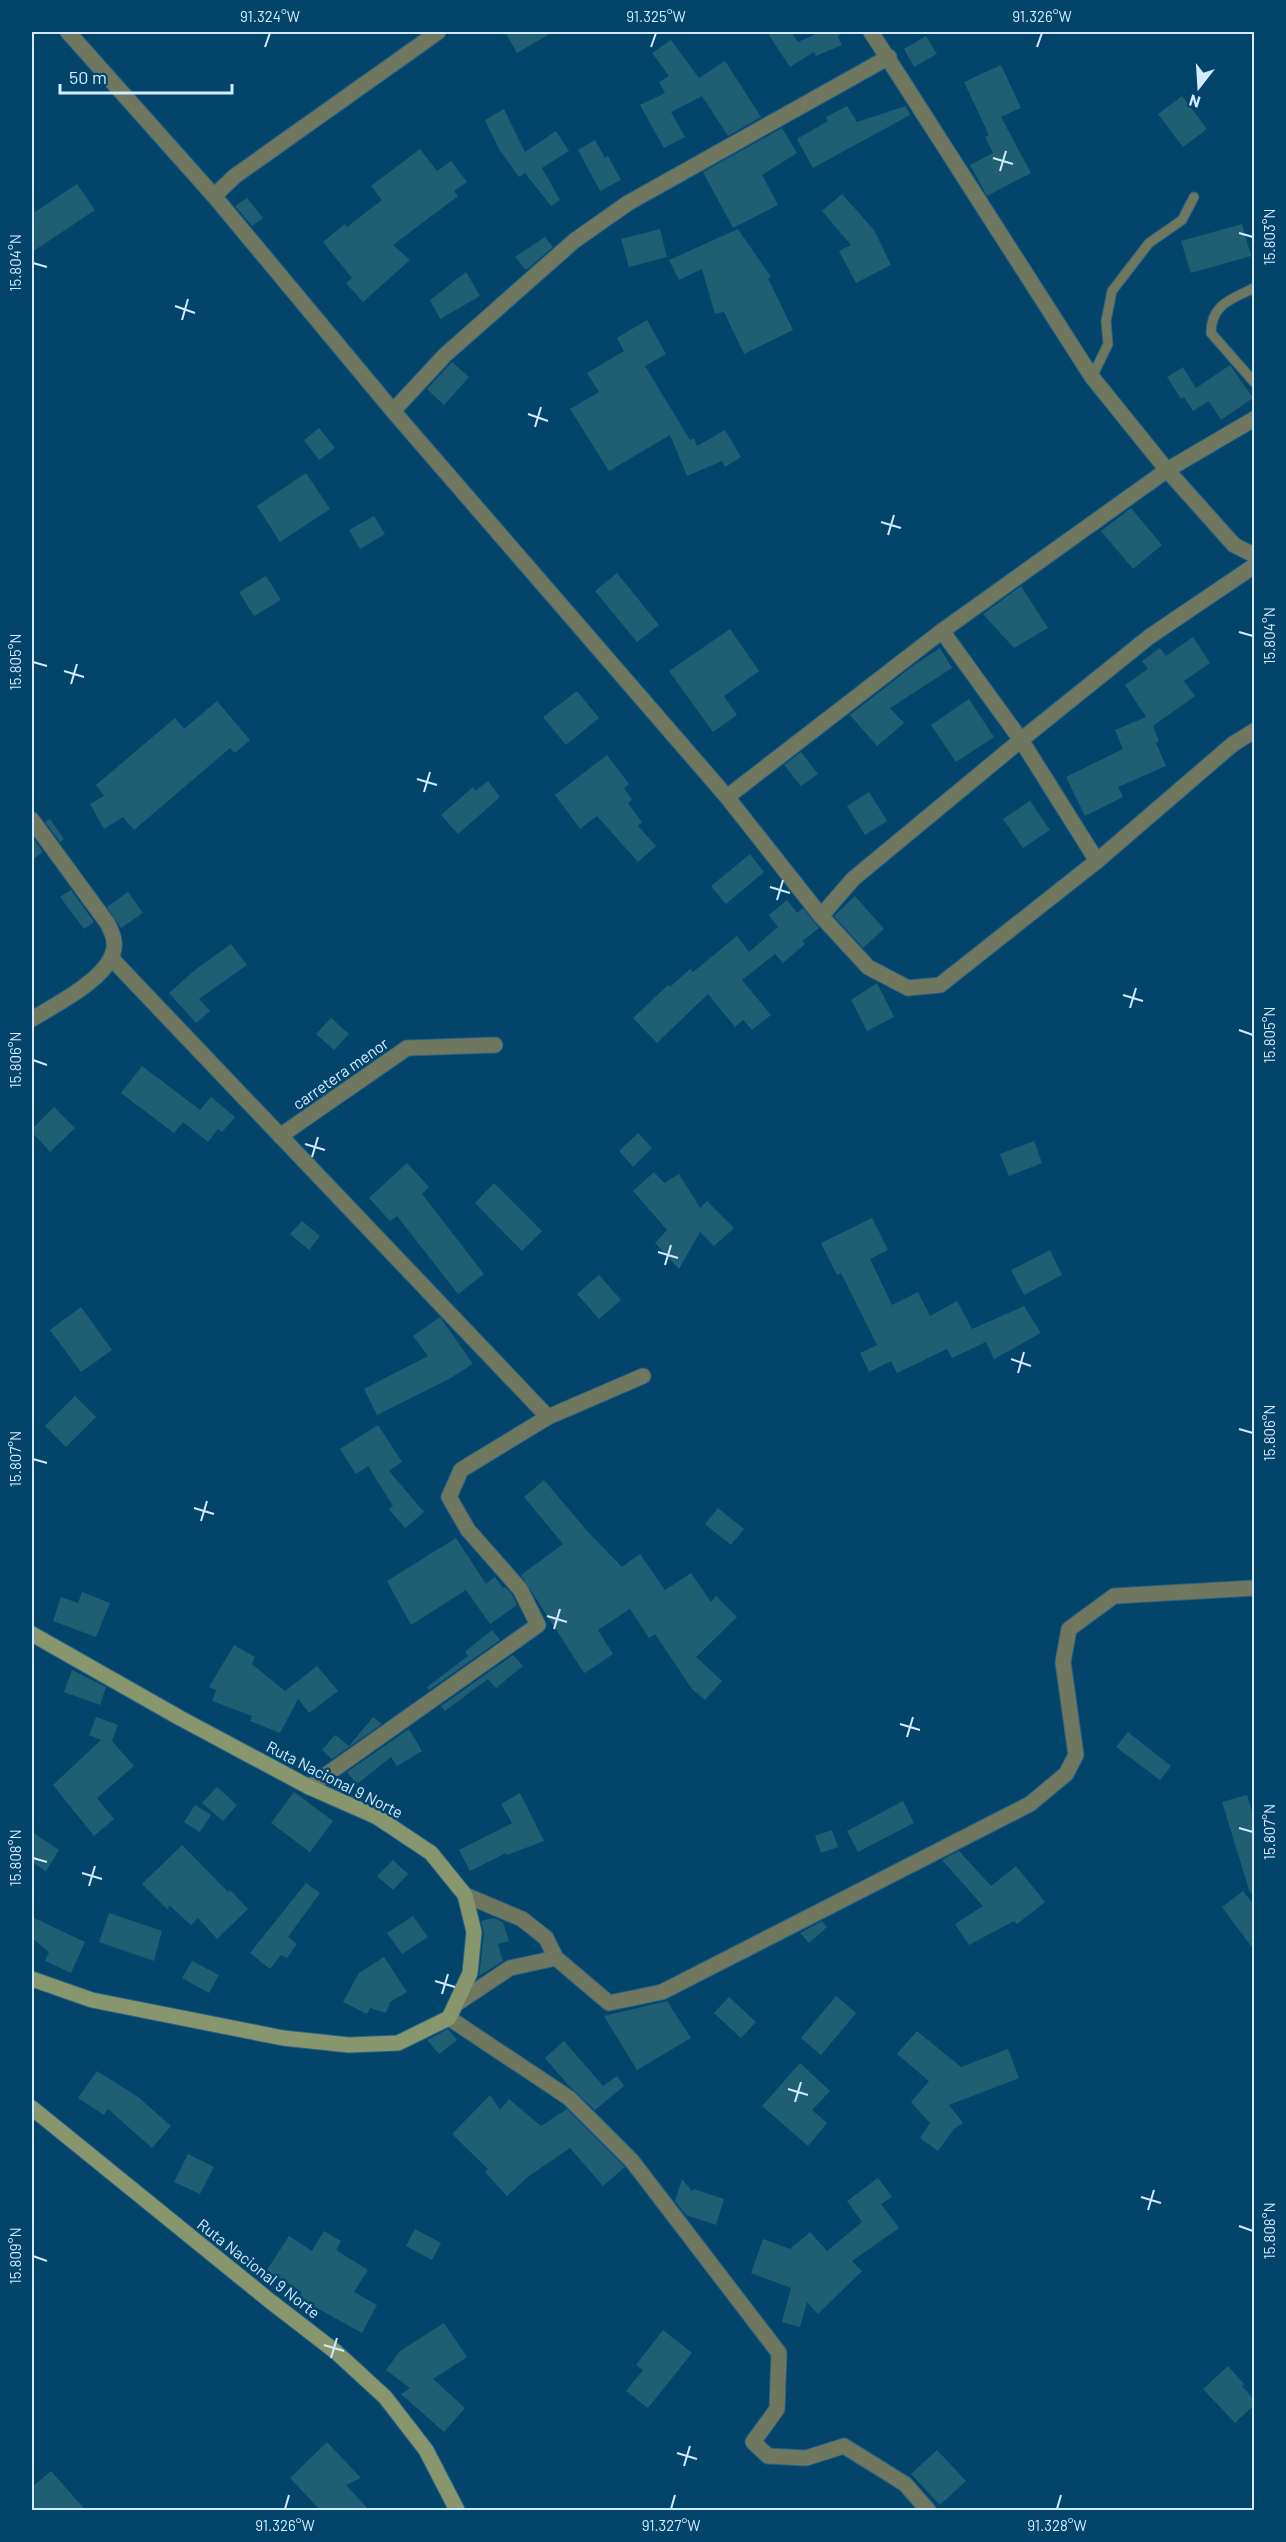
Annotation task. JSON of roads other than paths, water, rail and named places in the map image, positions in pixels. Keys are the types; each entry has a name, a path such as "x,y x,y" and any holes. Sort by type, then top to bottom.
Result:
{"main road":[{"name":"Ruta Nacional 9 Norte","path":"32,1634 180,1718 309,1787 377,1817 430,1853 465,1895 474,1932 470,1973 452,2011"},
{"path":"32,1979 92,2000 283,2038 349,2045 398,2043 452,2011"},
{"name":"Ruta Nacional 9 Norte","path":"32,2108 336,2352 385,2397 426,2450 457,2511"}],"street":[{"path":"68,32 214,196 393,411 727,797 820,916 868,967 908,988 940,985 1097,861 1233,744 1254,731"},
{"path":"214,196 235,176 438,32"},
{"path":"877,33 889,57 1092,377 1167,470 1234,545 1254,555"},
{"path":"393,411 445,355 574,241 628,203 889,57"},
{"path":"727,797 942,631 1167,470 1254,419"},
{"path":"820,916 853,879 1021,740 1149,637 1254,566"},
{"path":"942,631 1021,740 1097,861"},
{"path":"32,820 108,924 115,942 112,959 90,982 32,1019"},
{"path":"112,959 548,1417"},
{"name":"carretera menor","path":"280,1136 407,1048 495,1045"},
{"path":"309,1787 538,1625 520,1589 468,1530 448,1497 461,1470 548,1417 643,1376"},
{"path":"465,1895 522,1919 546,1938 556,1958 609,2003 662,1992 1030,1804 1066,1774 1076,1755 1063,1662 1069,1629 1114,1596 1254,1588"},
{"path":"556,1958 510,1968 452,2011 569,2098 632,2161 779,2353 777,2409 753,2442 768,2456 806,2458 844,2446 905,2484 928,2511"}],"lane":[{"path":"1092,377 1108,344 1106,321 1112,291 1149,243 1182,220 1194,197"},
{"path":"1254,288 1224,303 1211,319 1211,333 1254,382"}]}
